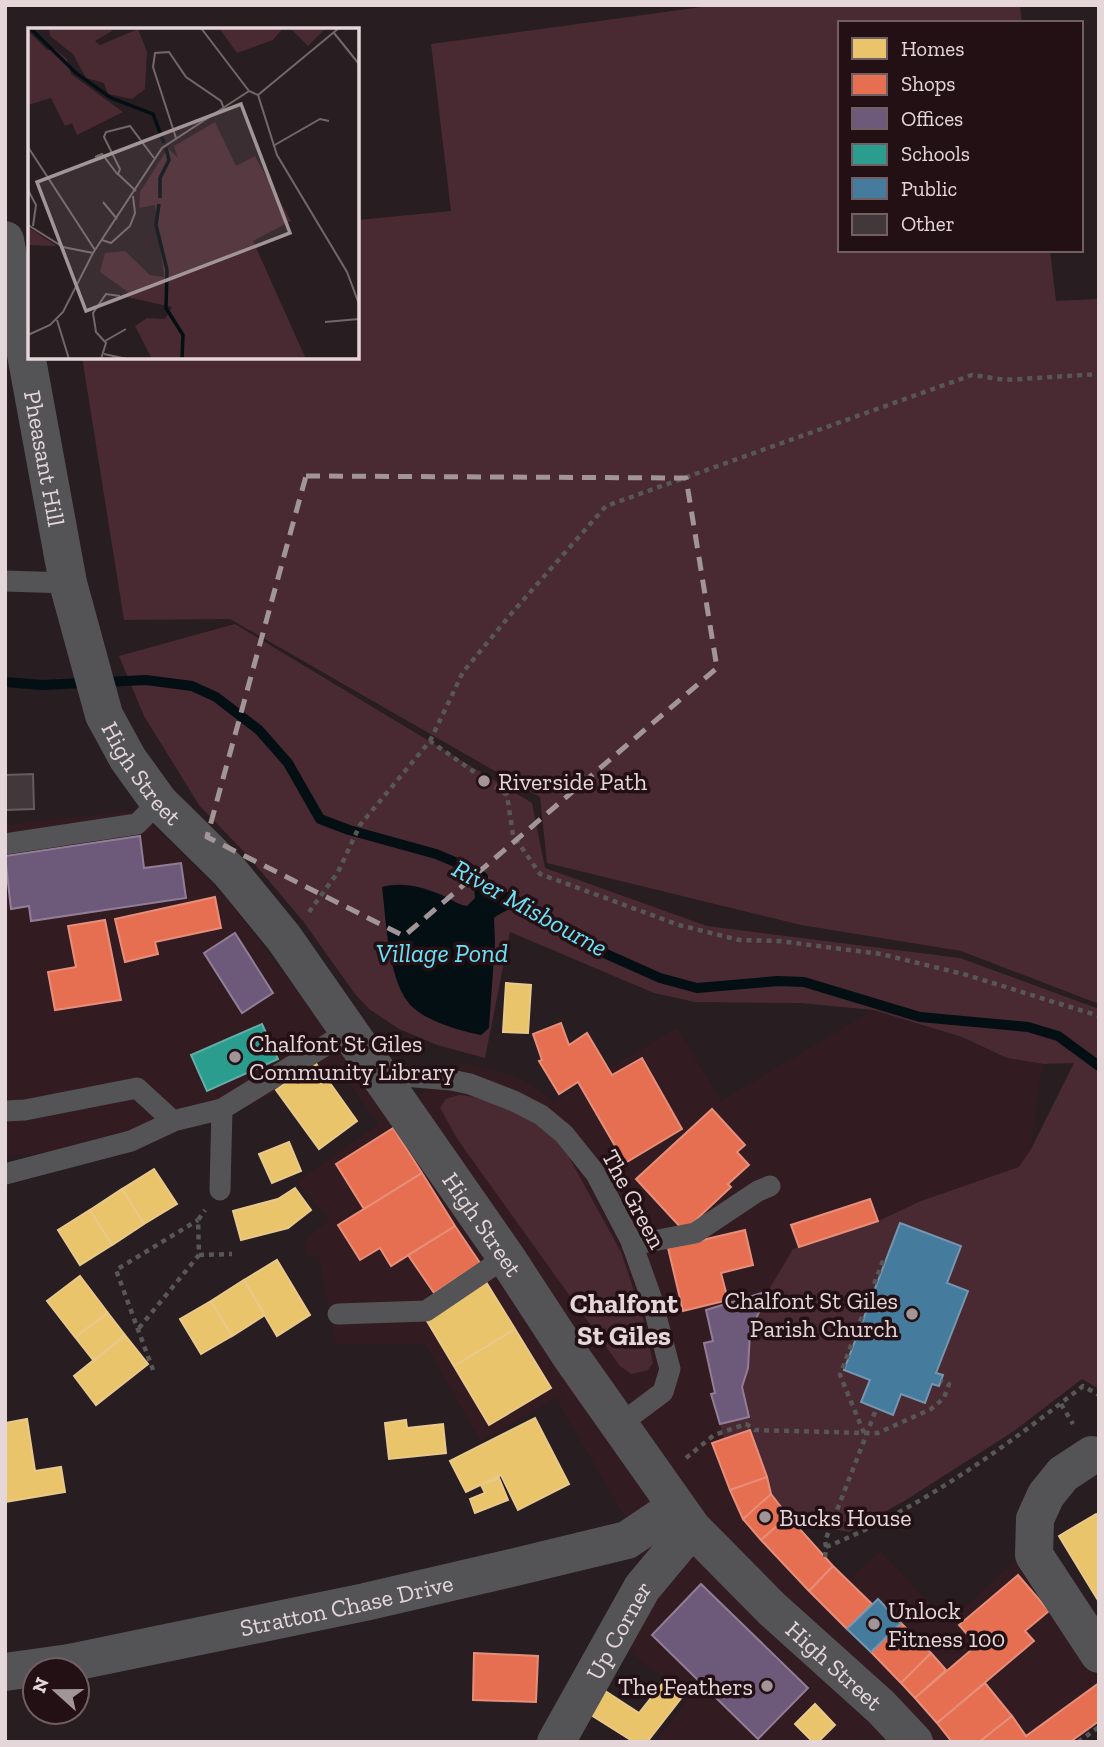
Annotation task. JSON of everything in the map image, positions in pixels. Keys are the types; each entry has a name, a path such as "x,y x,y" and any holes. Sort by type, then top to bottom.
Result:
{"street":[{"name":"Pheasant Hill","path":"5,240 68,583 92,675"},
{"name":"High Street","path":"92,675 104,715 128,759 159,802 230,872 284,938 676,1506 772,1609 881,1706 914,1742"},
{"path":"1092,1455 1063,1474 1046,1495 1035,1519 1034,1555 1099,1654"},
{"name":"Stratton Chase Drive","path":"5,1672 69,1663 365,1602 587,1550 627,1540 676,1506"},
{"name":"Up Corner","path":"556,1742 642,1588 676,1506"}],"lane":[{"path":"5,581 68,583"},
{"path":"5,844 136,824 159,802"},
{"path":"5,1111 25,1110 137,1088 173,1121 222,1109 349,1031"},
{"name":"The Green","path":"379,1073 451,1080 470,1084 514,1101 541,1115 564,1134 596,1174 632,1245 651,1297 670,1369 663,1392 619,1425"},
{"path":"220,1190 222,1109"},
{"path":"5,1174 131,1141 176,1119"},
{"path":"632,1245 695,1233 758,1191 770,1186"},
{"path":"338,1314 426,1311 506,1257"}],"path":[{"path":"284,938 314,908 338,872 360,825 430,741 463,672 606,506 972,375 1005,380 1099,374"},
{"path":"430,741 507,795 513,835 540,874 679,925 739,940 779,941 881,954 967,975 1099,1016"},
{"path":"153,1370 116,1270 198,1220 220,1190"},
{"path":"139,1328 199,1255 198,1220"},
{"path":"199,1255 232,1254"},
{"path":"865,1433 840,1375 884,1258"},
{"path":"676,1506 714,1435 746,1424 755,1430 878,1433 939,1404 949,1384 941,1381"},
{"path":"826,1547 908,1507 1016,1438 1083,1386 1099,1395"},
{"path":"825,1557 825,1541 875,1412"},
{"path":"1078,1742 1099,1727"}],"highlighted area":[{"path":"306,476 686,478 717,668 404,936 207,837"}],"shaded area":[{"path":"716,5 1020,5 1022,21 838,21 838,252 1050,252 1056,301 1099,299 1099,1004 961,951 801,925 547,863 540,797 230,619 124,620 82,359 359,359 359,220 451,211 431,44"},
{"path":"235,624 532,803 545,868 707,926 960,958 1099,1009 1099,1389 1082,1379 1014,1431 906,1500 849,1532 793,1522 771,1494 750,1430 724,1439 720,1424 749,1417 742,1387 748,1368 750,1333 768,1291 793,1249 878,1221 921,1201 1019,1167 1031,1149 1074,1063 1044,1064 1007,1058 962,1037 873,1010 800,1003 695,1002 654,993 510,932 485,1058 437,1045 399,1029 369,1009 355,994 303,921 247,855 199,805 144,716 119,656"},
{"path":"138,810 227,899 392,1115 464,1063 511,1075 531,1084 554,1102 677,1028 721,1101 873,1010 962,1037 1007,1058 1044,1064 1031,1149 1019,1167 921,1201 878,1221 750,1333 748,1368 742,1387 749,1416 720,1425 750,1430 771,1494 788,1516 849,1580 880,1551 948,1622 1014,1562 1099,1681 1099,1723 1073,1742 655,1742 694,1692 647,1667 629,1650 642,1547 556,1398 481,1441 425,1344 336,1344 318,1255 306,1255 306,1239 329,1220 297,1182 378,1124 336,1064 215,1122 38,1154 5,1156 5,825"},
{"path":"459,1095 488,1101 517,1113 544,1130 565,1150 621,1252 643,1318 653,1363 648,1370 631,1374 620,1366 458,1140 440,1108 446,1099"}],"water":[{"name":"Village Pond","path":"472,868 522,903 494,918 489,1028 481,1035 452,1028 431,1019 408,1002 401,991 392,963 382,887 415,886 467,906 475,898"}],"building: Homes":[{"path":"506,983 531,985 528,1033 503,1032"},
{"path":"315,1062 357,1121 319,1149 276,1090"},
{"path":"289,1142 301,1171 272,1183 259,1154"},
{"path":"154,1169 177,1204 144,1224 122,1189"},
{"path":"295,1188 311,1210 288,1228 241,1240 233,1211 278,1199"},
{"path":"122,1189 144,1224 112,1245 90,1210"},
{"path":"90,1210 112,1245 80,1265 58,1230"},
{"path":"277,1260 310,1315 277,1336 244,1280"},
{"path":"80,1276 108,1313 75,1337 47,1301"},
{"path":"244,1280 265,1315 232,1336 211,1301"},
{"path":"486,1282 515,1329 454,1366 427,1321"},
{"path":"211,1301 232,1336 201,1354 180,1319"},
{"path":"108,1313 125,1335 94,1361 75,1337"},
{"path":"515,1329 551,1388 489,1425 454,1366"},
{"path":"125,1335 148,1364 96,1405 74,1376"},
{"path":"535,1418 569,1484 518,1510 501,1475 466,1492 450,1461"},
{"path":"27,1419 35,1471 61,1467 65,1492 5,1502 5,1423"},
{"path":"406,1420 407,1428 443,1424 446,1453 389,1459 385,1423"},
{"path":"499,1478 508,1500 475,1513 470,1499 485,1493 481,1485"},
{"path":"1096,1514 1099,1519 1099,1602 1059,1536"},
{"path":"667,1678 686,1692 647,1742 634,1742 591,1715 605,1691 639,1713"},
{"path":"815,1704 835,1725 818,1742 813,1742 795,1724"}],"building: Shops":[{"path":"215,897 221,928 155,942 158,954 125,962 115,919"},
{"path":"105,920 121,1000 55,1010 48,972 76,967 68,926"},
{"path":"561,1023 569,1045 587,1033 612,1075 642,1058 682,1129 625,1163 578,1082 559,1094 539,1061 542,1060 533,1034"},
{"path":"712,1109 745,1145 737,1152 749,1165 728,1184 731,1187 684,1231 636,1179"},
{"path":"393,1128 422,1173 364,1209 336,1164"},
{"path":"422,1173 455,1226 391,1266 380,1248 360,1260 338,1225"},
{"path":"870,1199 878,1221 799,1247 791,1225"},
{"path":"455,1226 480,1263 434,1293 408,1255"},
{"path":"745,1230 753,1265 721,1273 728,1300 683,1311 668,1248"},
{"path":"750,1430 767,1477 730,1490 712,1443"},
{"path":"767,1477 771,1494 743,1519 730,1490"},
{"path":"771,1494 788,1516 761,1540 743,1519"},
{"path":"788,1516 833,1566 809,1591 761,1540"},
{"path":"833,1566 872,1604 847,1629 809,1591"},
{"path":"1018,1575 1049,1611 1025,1631 1034,1641 937,1723 915,1698 977,1645 959,1625"},
{"path":"901,1623 931,1653 901,1683 871,1652"},
{"path":"474,1653 538,1656 536,1702 473,1700"},
{"path":"931,1653 946,1670 915,1698 901,1683"},
{"path":"985,1683 1012,1716 979,1742 952,1742 937,1723"},
{"path":"1099,1683 1099,1721 1070,1742 979,1742 1012,1716 1026,1736"}],"building: Offices":[{"path":"140,836 144,868 181,863 186,898 31,921 29,906 11,909 5,856"},
{"path":"235,933 273,993 242,1013 204,953"},
{"path":"768,1291 750,1333 748,1368 742,1387 749,1417 720,1424 711,1394 715,1393 704,1343 713,1341 706,1310"},
{"path":"701,1584 808,1688 758,1739 652,1635"}],"building: Schools":[{"name":"Chalfont St Giles Community Library","path":"262,1024 278,1059 207,1091 191,1055"}],"building: Public":[{"name":"Chalfont St Giles Parish Church","path":"900,1223 961,1246 947,1283 968,1291 936,1373 943,1375 939,1386 932,1384 925,1403 901,1394 893,1415 861,1402 870,1380 844,1370"},
{"path":"878,1599 901,1623 871,1652 847,1629"}],"building: Other":[{"path":"33,774 34,809 5,810 5,775"}],"waterway":[{"name":"River Misbourne","path":"5,682 42,685 146,680 192,686 216,697 259,730 288,763 320,819 349,830 436,854 483,877"},
{"name":"River Misbourne","path":"511,896 528,911 595,949 660,978 697,988 778,981 804,982 920,1017 1028,1027 1058,1036 1099,1066"}],"place":[{"name":"Riverside Path","path":"484,781"},
{"name":"Chalfont St Giles Community Library","path":"235,1057"},
{"name":"Chalfont St Giles Parish Church","path":"912,1314"},
{"name":"Bucks House","path":"765,1517"},
{"name":"Unlock Fitness 100","path":"874,1624"},
{"name":"The Feathers","path":"767,1686"}],"district":[{"name":"Chalfont St Giles","path":"624,1319"}]}
